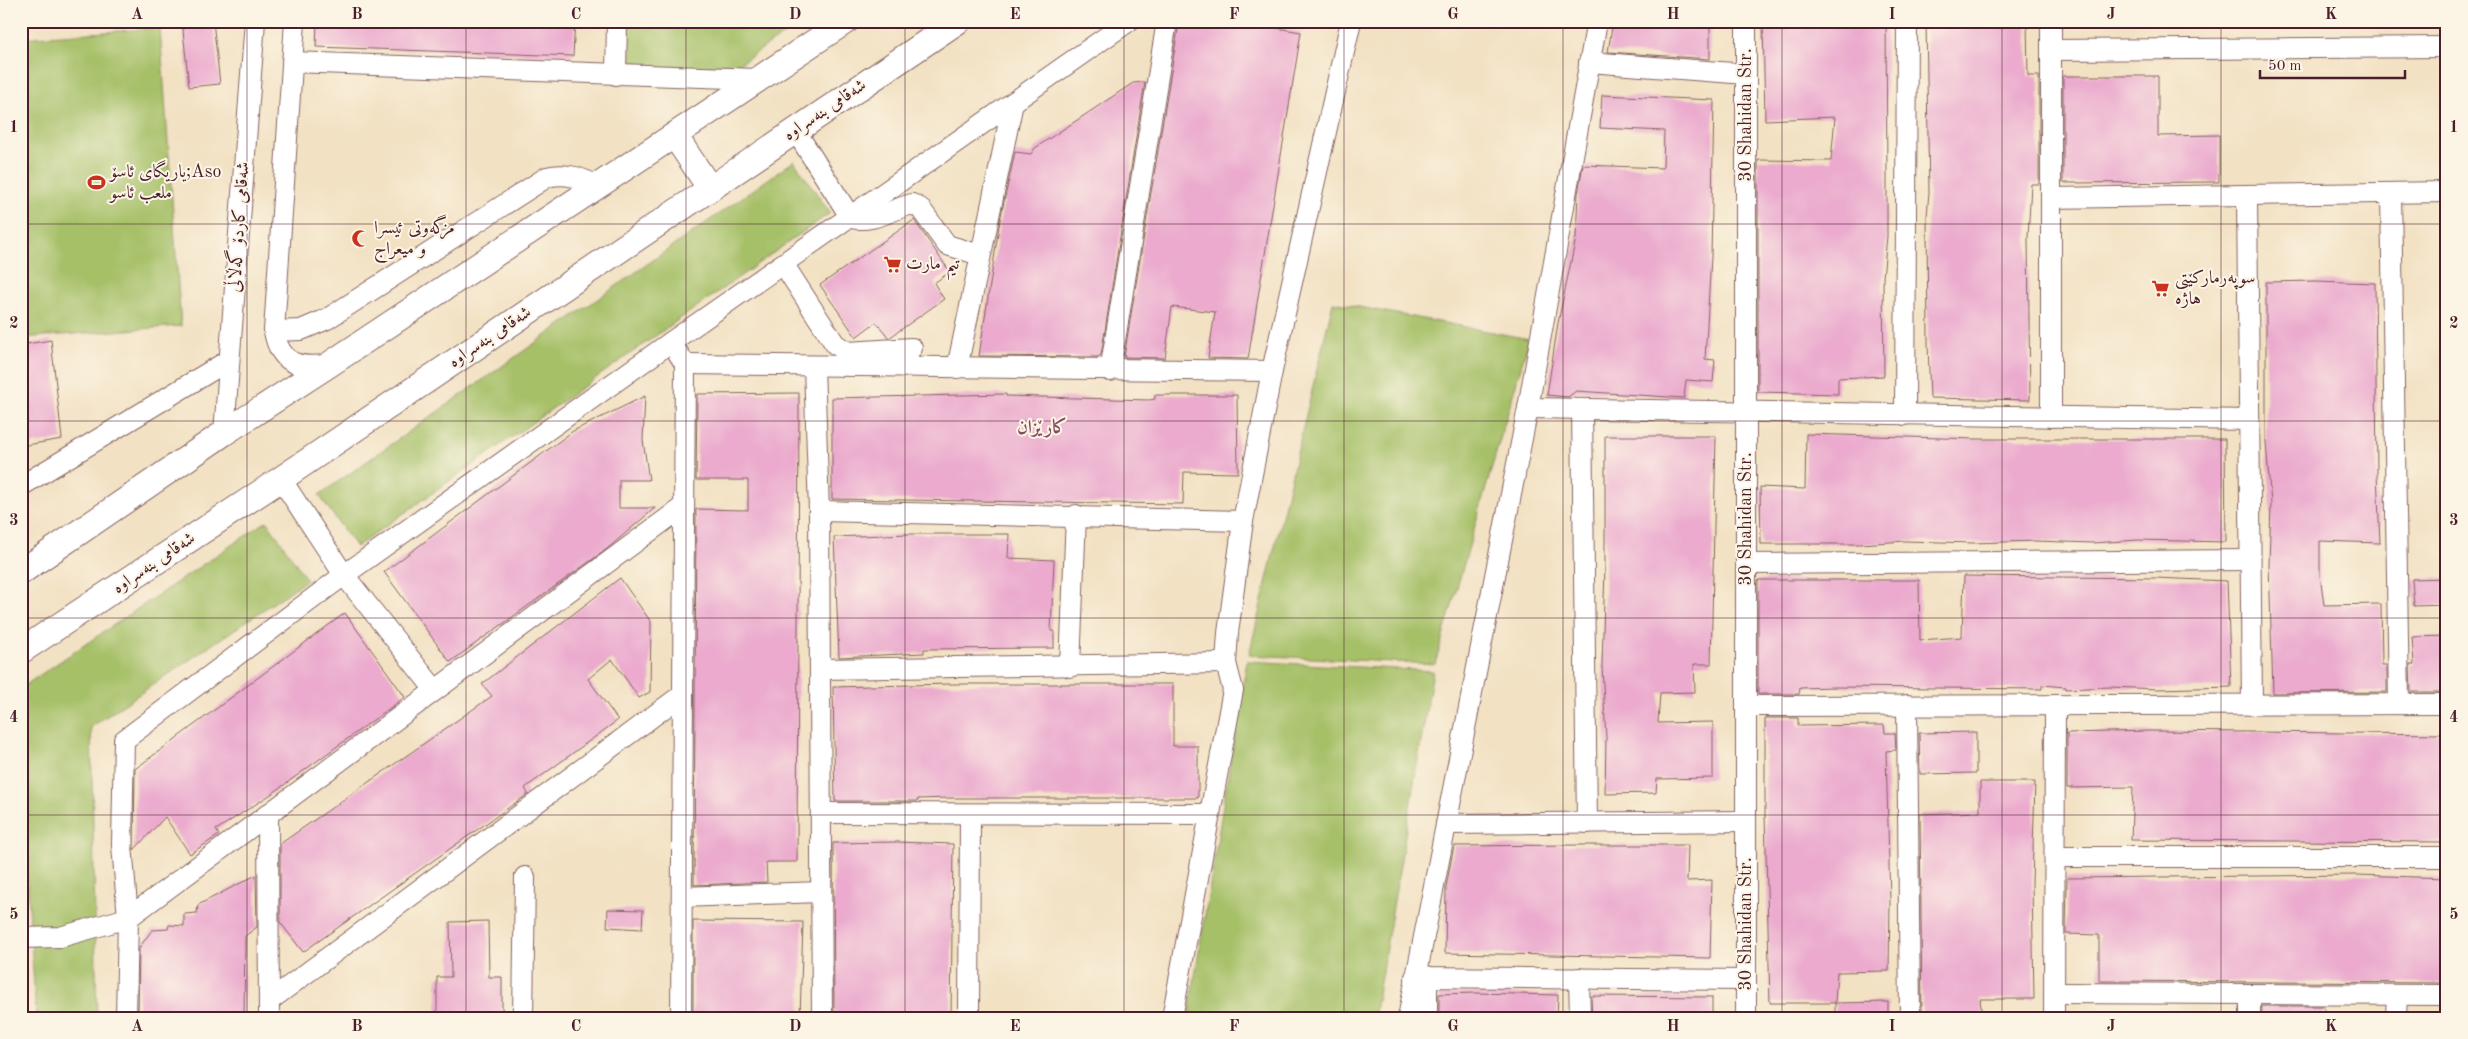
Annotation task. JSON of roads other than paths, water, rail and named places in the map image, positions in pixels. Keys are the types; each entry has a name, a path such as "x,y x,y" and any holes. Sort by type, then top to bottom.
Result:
{"main road":[{"path":"21,572 224,432 330,364 846,21"},
{"name":"شەقامی بنەسراوە","path":"21,651 281,479 709,187 958,21"},
{"path":"674,136 709,187"}],"street":[{"name":"شەقامی کاردۆ گەڵاڵی","path":"224,432 255,21"},
{"path":"295,21 274,332 277,345 284,357 297,365 313,367 330,364"},
{"path":"616,75 617,21"},
{"path":"126,1018 128,918 122,845 124,740 344,575 671,342 851,218 1129,21"},
{"path":"1110,370 1167,21"},
{"path":"1172,1018 1233,690 1226,663 1228,633 1243,521 1272,371 1351,21"},
{"path":"1408,1018 1421,977 1446,824 1528,408 1597,21"},
{"name":"30 Shahidan Str.","path":"1746,21 1746,1018"},
{"path":"1906,415 1907,21"},
{"path":"2051,21 2051,417"},
{"path":"2051,50 2447,46"},
{"path":"292,62 757,79"},
{"path":"1590,62 1746,74"},
{"path":"957,368 1013,103"},
{"path":"795,130 851,218 863,221 874,219 912,204 920,208 947,245 980,256"},
{"path":"274,332 301,330 327,319 547,177 556,174 577,176 598,186"},
{"path":"2051,198 2447,192"},
{"path":"2391,193 2399,704"},
{"path":"2247,195 2252,705"},
{"path":"784,264 835,344 841,349 848,352 912,348"},
{"path":"671,342 685,364 681,1018"},
{"path":"21,486 229,360"},
{"path":"685,364 1272,371"},
{"path":"814,366 819,511 822,1018"},
{"path":"1528,408 2249,420"},
{"path":"1582,409 1587,823"},
{"path":"281,479 344,575 435,690"},
{"path":"21,938 60,937 128,918 684,506"},
{"path":"819,511 1076,515 1243,521"},
{"path":"1070,666 1076,515"},
{"path":"1746,564 2250,560"},
{"path":"820,669 1226,663"},
{"path":"269,1009 683,694"},
{"path":"1746,706 2447,704"},
{"path":"1907,705 1910,1018"},
{"path":"2054,1018 2055,705"},
{"path":"268,814 269,1009"},
{"path":"821,814 1210,814"},
{"path":"969,1018 970,814"},
{"path":"1446,824 1746,821"},
{"path":"2054,857 2447,857"},
{"path":"523,1018 525,877"},
{"path":"682,897 821,892"},
{"path":"1421,977 1746,980"},
{"path":"1421,977 1427,1018"},
{"path":"1579,978 1580,1018"},
{"path":"2054,993 2447,995"},
{"path":"2250,994 2250,1018"},
{"path":"2396,995 2396,1018"}],"place":[{"name":"یاریگای ئاسۆ;Aso ملعب ئاسو","path":"96,182"},
{"name":"مزگەوتی ئیسرا و میعراج","path":"360,238"},
{"name":"تيم مارت","path":"892,264"},
{"name":"سوپەرمارکێتی هاژە","path":"2161,288"}],"district":[{"name":"کارێزان","path":"1042,428"}]}
